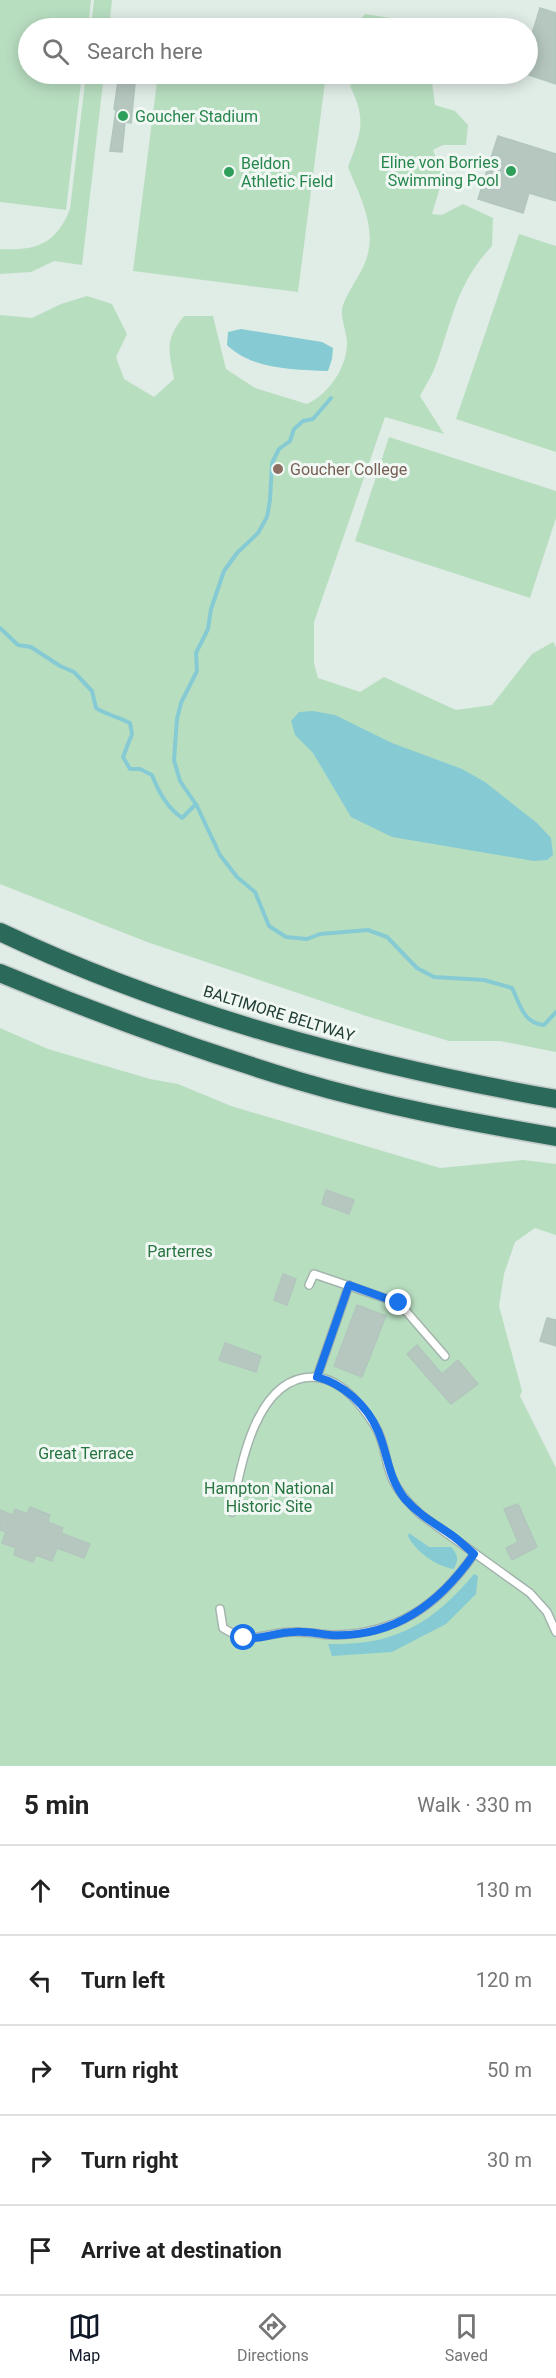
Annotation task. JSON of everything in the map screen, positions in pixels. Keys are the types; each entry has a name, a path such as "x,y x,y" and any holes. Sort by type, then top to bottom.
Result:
{"highway":[{"name":"BALTIMORE BELTWAY","path":"0,932 105,976 194,1008 307,1044 483,1086 556,1099"},
{"path":"0,973 184,1045 300,1081 463,1120 556,1137"}],"lane":[{"path":"309,1284 314,1274 399,1303 445,1356"},
{"path":"317,1377 349,1285"},
{"path":"232,1512 247,1445 267,1404 291,1381 303,1377 328,1380 345,1389 360,1404 377,1429 392,1479 405,1498 420,1514 530,1593 547,1612 556,1632"},
{"path":"220,1609 224,1628 244,1638 255,1639 290,1632 357,1634 383,1627 417,1613 447,1590 474,1554"}],"green space":[{"path":"0,0 91,0 89,18 18,18 18,84 81,84 66,210 0,202"},
{"path":"94,0 112,0 110,18 92,18"},
{"path":"365,14 390,18 362,18"},
{"path":"85,84 103,84 82,265 54,261 31,272 0,274 0,249 25,249 44,243 58,230 70,209"},
{"name":"Beldon Athletic Field","path":"157,84 325,84 298,292 133,271"},
{"path":"352,84 432,84 435,105 455,111 468,125 466,145 443,145 433,150 443,177 432,214 442,215 463,204 493,218 492,246 463,287 435,366 420,396 444,434 385,417 314,622 314,663 318,678 360,692 384,677 456,710 492,705 532,654 553,642 556,647 556,1052 500,1041 449,1041 366,1016 147,942 0,884 0,315 32,318 61,304 87,296 112,304 127,334 116,357 124,379 154,397 174,379 171,339 184,316 213,316 226,369 255,388 307,404 315,399 330,386 341,369 347,341 342,316 343,304 363,267 370,242 367,216 348,167 360,126 359,109 350,86"},
{"path":"519,234 556,246 556,452 456,419"},
{"path":"389,437 556,491 556,518 530,598 355,541"},
{"name":"Hampton National Historic Site","path":"0,1028 48,1049 150,1079 178,1084 231,1106 440,1168 523,1160 556,1164 556,1235 535,1228 515,1242 504,1274 499,1306 522,1391 520,1396 556,1468 556,1766 0,1766"}],"water":[{"path":"241,329 322,342 333,348 328,371 274,367 249,359 227,345 228,332"},
{"path":"313,711 335,715 392,743 462,769 485,782 537,823 551,838 553,855 547,860 534,861 392,837 351,817 313,753 295,735 291,721 299,712"},
{"path":"409,1533 429,1547 451,1547 457,1557 454,1569 434,1562 421,1553 411,1542"},
{"path":"474,1574 478,1576 476,1594 446,1624 392,1652 332,1656 328,1644 373,1641 392,1636 427,1619"}],"building":[{"path":"540,8 556,13 556,84 538,78 537,18"},
{"name":"Goucher Stadium","path":"118,84 135,84 131,123 125,122 122,152 110,151 116,110 114,109"},
{"name":"Eline von Borries Swimming Pool","path":"498,136 556,154 556,201 529,193 523,213 478,199"},
{"path":"326,1190 354,1200 349,1214 322,1204"},
{"path":"283,1274 296,1279 287,1305 274,1300"},
{"path":"357,1305 386,1316 362,1377 334,1366"},
{"path":"547,1318 556,1320 556,1346 540,1341"},
{"path":"225,1343 261,1356 256,1372 219,1360"},
{"path":"417,1345 442,1374 458,1360 478,1384 451,1404 407,1354"},
{"path":"518,1504 537,1547 512,1560 506,1548 518,1542 504,1509"},
{"path":"30,1507 50,1515 48,1522 63,1528 61,1533 90,1544 84,1558 57,1548 52,1561 36,1555 33,1562 14,1555 16,1548 2,1543 6,1532 0,1530 0,1510 13,1515 15,1509 27,1514"}],"waterway":[{"path":"197,806 180,781 174,760 177,719 181,703 197,671 196,653 208,629 211,609 224,571 237,553 258,533 267,517 272,463 279,449 290,441 294,429 303,421 313,419 331,398"},
{"path":"0,628 18,645 31,647 60,666 74,672 92,691 96,708 130,723 132,734 123,757 130,769 140,769 152,775 164,799 182,818 196,804 220,855 237,877 255,892 269,926 286,937 307,939 320,934 368,930 387,937 417,968 434,977 484,980 512,988 523,1012 531,1021 544,1025 556,1012"}],"place":[{"name":"Goucher Stadium","path":"123,116"},
{"name":"Eline von Borries Swimming Pool","path":"511,171"},
{"name":"Beldon Athletic Field","path":"229,172"},
{"name":"Goucher College","path":"278,469"}],"route":[{"path":"244,1638 255,1639 290,1632 357,1634 383,1627 417,1613 447,1590 474,1554 453,1536 420,1514 405,1498 392,1479 377,1429 360,1404 345,1389 317,1377 349,1285 399,1303"}],"park label":[{"name":"Parterres","path":"180,1251"},
{"name":"Great Terrace","path":"86,1453"}]}
